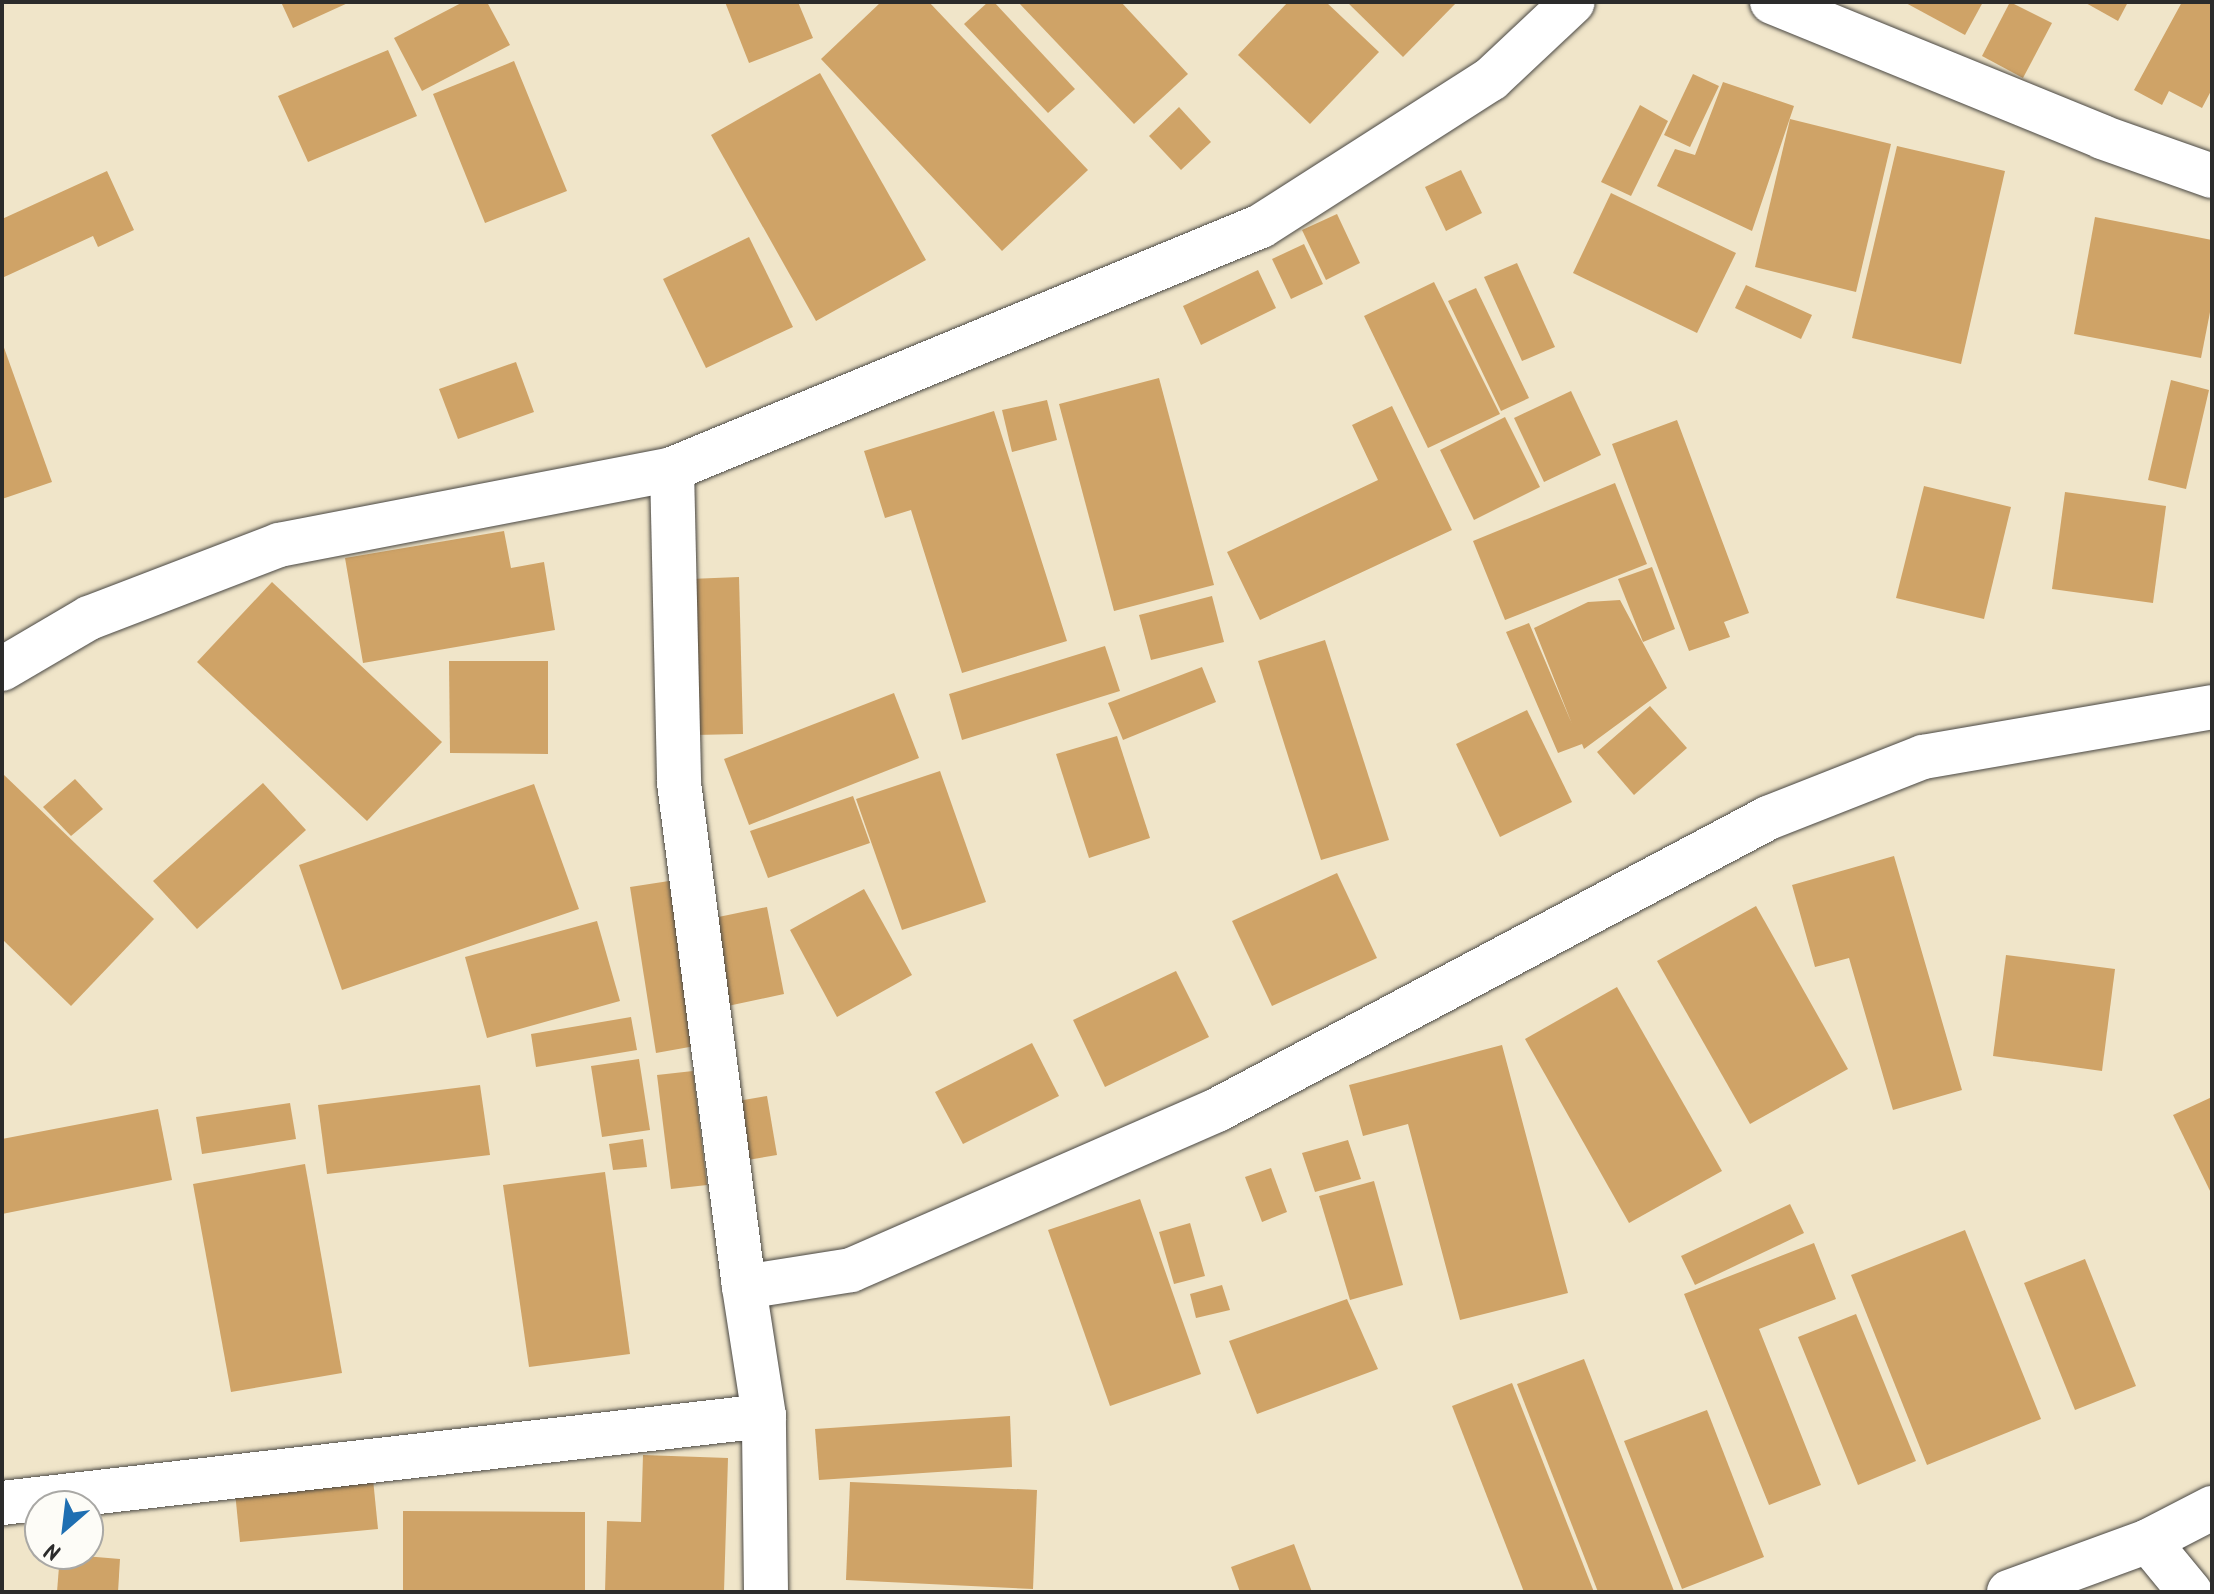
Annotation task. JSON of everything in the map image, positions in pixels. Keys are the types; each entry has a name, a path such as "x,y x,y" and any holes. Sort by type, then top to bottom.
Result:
{"street":[{"path":"2,669 89,618 279,545 672,469 1261,226 1491,79 1573,2"},
{"path":"1772,2 2102,137 2212,176"},
{"path":"672,469 679,783 744,1287 764,1416 766,1592"},
{"path":"744,1287 851,1270 1217,1110 1768,818 1923,757 2212,707"},
{"path":"2,1503 764,1416"},
{"path":"2009,1592 2148,1541 2212,1508"},
{"path":"2148,1541 2190,1592"}],"building":[{"path":"281,2 350,2 293,28"},
{"path":"463,2 487,2 510,45 422,91 394,38"},
{"path":"725,2 798,2 813,38 749,63"},
{"path":"881,2 929,2 1088,170 1002,251 821,59"},
{"path":"988,2 994,2 1075,89 1048,113 964,24"},
{"path":"1018,2 1121,2 1188,74 1134,124"},
{"path":"1288,2 1326,2 1379,52 1310,124 1238,55"},
{"path":"1347,2 1457,2 1403,57"},
{"path":"1904,2 1983,2 1965,35"},
{"path":"2010,2 2052,23 2023,78 1982,56"},
{"path":"2084,2 2128,2 2118,21"},
{"path":"2182,2 2212,2 2212,89 2202,108 2169,91 2162,105 2134,90"},
{"path":"388,50 417,116 308,162 278,96"},
{"path":"514,61 567,191 485,223 433,94"},
{"path":"820,73 926,260 816,321 711,135"},
{"path":"1693,74 1719,86 1690,147 1664,135"},
{"path":"1723,82 1794,106 1752,231 1657,186 1675,149 1695,155"},
{"path":"1640,105 1668,121 1631,196 1601,182"},
{"path":"1179,107 1211,142 1181,170 1149,136"},
{"path":"1790,119 1891,144 1856,292 1755,267"},
{"path":"1897,146 2005,171 1961,364 1852,338"},
{"path":"1461,170 1482,213 1446,231 1425,187"},
{"path":"107,171 134,230 98,247 93,236 2,278 2,219"},
{"path":"1611,193 1736,253 1697,333 1573,273"},
{"path":"1337,214 1360,263 1326,280 1302,230"},
{"path":"2095,217 2212,240 2212,302 2201,358 2074,334"},
{"path":"749,237 793,327 706,368 663,279"},
{"path":"1304,244 1323,284 1291,299 1272,259"},
{"path":"1517,263 1555,347 1522,361 1484,277"},
{"path":"1258,270 1276,308 1201,345 1183,306"},
{"path":"1434,282 1500,414 1428,448 1364,316"},
{"path":"1746,285 1812,315 1801,339 1735,308"},
{"path":"1476,288 1529,398 1501,411 1448,301"},
{"path":"2,342 52,482 2,499"},
{"path":"516,362 534,412 458,439 439,389"},
{"path":"1159,378 1214,585 1114,611 1059,404"},
{"path":"2171,380 2209,390 2186,489 2148,480"},
{"path":"1571,391 1601,455 1544,482 1514,418"},
{"path":"1047,400 1057,440 1012,452 1002,410"},
{"path":"1392,406 1452,530 1260,620 1227,552 1378,480 1352,425"},
{"path":"994,411 1067,641 962,673 911,510 885,518 864,451"},
{"path":"1505,417 1540,487 1474,520 1440,450"},
{"path":"1677,420 1749,613 1724,622 1730,637 1689,651 1612,444"},
{"path":"1615,483 1647,564 1505,620 1473,541"},
{"path":"1924,486 2011,507 1984,619 1896,598"},
{"path":"2065,492 2166,506 2153,603 2052,589"},
{"path":"504,531 511,568 544,562 555,630 363,663 345,558"},
{"path":"1652,567 1675,629 1643,642 1618,579"},
{"path":"739,577 743,734 695,735 690,579"},
{"path":"272,582 442,742 367,821 197,662"},
{"path":"1212,596 1224,642 1151,660 1139,615"},
{"path":"1620,600 1667,688 1584,749 1582,744 1558,753 1506,632 1529,623 1572,724 1534,628 1588,602"},
{"path":"1325,640 1389,840 1321,860 1258,661"},
{"path":"1105,646 1120,691 962,740 949,694"},
{"path":"449,661 548,661 548,754 450,753"},
{"path":"1202,667 1216,702 1123,740 1108,703"},
{"path":"894,693 919,758 749,825 724,759"},
{"path":"1650,706 1687,748 1634,795 1597,752"},
{"path":"1527,710 1572,802 1500,837 1456,744"},
{"path":"1117,736 1150,838 1089,858 1056,754"},
{"path":"940,771 986,902 902,930 856,799"},
{"path":"2,773 154,919 71,1006 2,939"},
{"path":"75,779 103,809 71,836 43,807"},
{"path":"263,783 306,830 197,929 153,881"},
{"path":"534,784 579,909 342,990 299,865"},
{"path":"853,796 870,843 768,878 750,831"},
{"path":"1894,856 1962,1090 1893,1110 1849,958 1815,967 1792,885"},
{"path":"1337,873 1377,958 1272,1006 1232,921"},
{"path":"669,881 695,1046 656,1053 630,887"},
{"path":"864,889 912,975 837,1017 790,930"},
{"path":"1756,906 1848,1069 1750,1124 1657,961"},
{"path":"767,907 784,994 723,1007 704,920"},
{"path":"597,921 620,1001 487,1038 465,957"},
{"path":"2006,955 2115,969 2102,1071 1993,1056"},
{"path":"1176,971 1209,1037 1105,1087 1073,1020"},
{"path":"1617,987 1722,1171 1629,1223 1525,1039"},
{"path":"631,1017 637,1050 536,1067 531,1034"},
{"path":"1032,1043 1059,1096 963,1144 935,1092"},
{"path":"1502,1045 1568,1293 1460,1320 1408,1124 1363,1136 1349,1085"},
{"path":"639,1059 650,1130 602,1137 591,1066"},
{"path":"693,1071 707,1185 671,1189 657,1075"},
{"path":"480,1085 490,1155 327,1174 318,1105"},
{"path":"767,1096 777,1155 736,1162 726,1103"},
{"path":"2212,1097 2212,1195 2173,1115"},
{"path":"290,1103 296,1139 202,1154 196,1117"},
{"path":"158,1109 172,1180 2,1214 2,1139"},
{"path":"643,1139 647,1167 613,1170 609,1144"},
{"path":"1348,1140 1361,1179 1315,1192 1302,1153"},
{"path":"305,1164 342,1373 231,1392 193,1184"},
{"path":"1271,1168 1287,1212 1262,1222 1245,1177"},
{"path":"605,1172 630,1354 529,1367 503,1185"},
{"path":"1374,1181 1403,1285 1350,1300 1319,1196"},
{"path":"1140,1199 1201,1374 1110,1406 1048,1230"},
{"path":"1790,1204 1804,1233 1695,1285 1681,1256"},
{"path":"1190,1223 1205,1276 1174,1284 1159,1232"},
{"path":"1965,1230 2041,1419 1927,1465 1851,1275"},
{"path":"1814,1243 1836,1299 1759,1329 1821,1485 1769,1505 1684,1294"},
{"path":"2085,1259 2136,1386 2075,1410 2024,1283"},
{"path":"1222,1285 1230,1310 1196,1318 1190,1294"},
{"path":"1347,1299 1378,1369 1257,1414 1229,1341"},
{"path":"1856,1314 1916,1461 1858,1485 1798,1337"},
{"path":"1584,1359 1674,1591 1598,1592 1517,1384"},
{"path":"1512,1383 1594,1592 1524,1592 1452,1406"},
{"path":"1707,1410 1764,1557 1682,1589 1624,1441"},
{"path":"1010,1416 1012,1467 819,1480 815,1429"},
{"path":"643,1455 728,1458 724,1592 605,1592 607,1521 641,1522"},
{"path":"372,1469 378,1529 240,1542 234,1482"},
{"path":"850,1482 1037,1490 1033,1589 846,1580"},
{"path":"403,1511 585,1512 585,1592 403,1592"},
{"path":"1294,1544 1312,1592 1240,1592 1231,1567"},
{"path":"104,1558 120,1559 118,1592 57,1592 59,1570 104,1570"}]}
